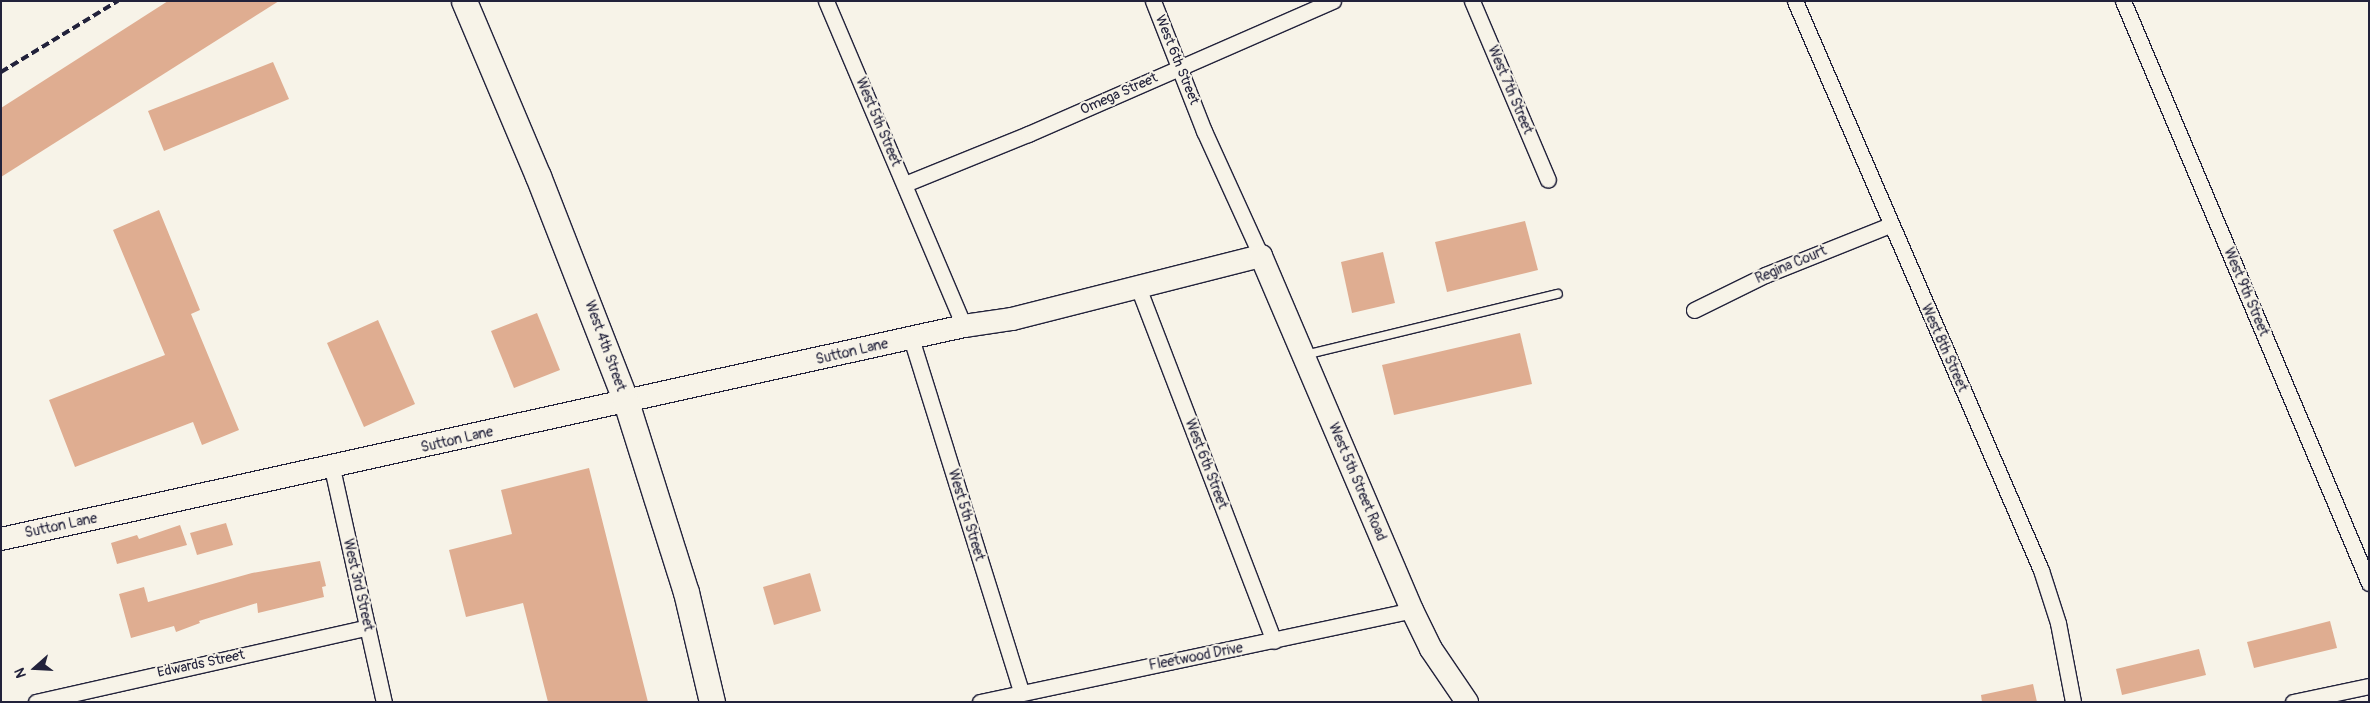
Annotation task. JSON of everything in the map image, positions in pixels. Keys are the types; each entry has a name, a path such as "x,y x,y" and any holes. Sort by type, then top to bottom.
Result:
{"main road":[{"name":"West 4th Street","path":"464,1 538,176 626,402 686,592 712,702"}],"street":[{"name":"West 5th Street","path":"826,1 964,326"},
{"name":"West 6th Street","path":"1153,1 1204,131 1261,256"},
{"name":"Omega Street","path":"905,184 1028,134 1311,6 1333,1"},
{"name":"West 7th Street","path":"1472,1 1548,180"},
{"name":"West 8th Street","path":"1795,1 1890,225 2041,570 2058,623 2073,702"},
{"name":"West 9th Street","path":"2122,1 2369,582"},
{"name":"Regina Court","path":"1694,310 1765,275 1890,225"},
{"path":"964,326 1012,319 1261,256"},
{"name":"West 5th Street Road","path":"1261,256 1412,610 1431,649 1467,702"},
{"name":"West 6th Street","path":"1138,287 1274,641"},
{"name":"Sutton Lane","path":"1,539 332,468 964,326"},
{"name":"West 5th Street","path":"911,338 1021,692"},
{"name":"West 3rd Street","path":"332,468 384,702"},
{"name":"Fleetwood Drive","path":"980,702 1274,641 1412,610"},
{"name":"Edwards Street","path":"36,702 368,628"},
{"path":"2293,702 2369,686"}],"lane":[{"path":"1303,355 1558,294"}],"building":[{"path":"168,1 279,1 1,177 1,108"},
{"path":"273,62 289,99 164,151 148,111"},
{"path":"159,210 200,310 191,314 239,430 202,445 193,422 75,467 49,400 165,355 113,230"},
{"path":"1525,221 1538,270 1447,292 1435,242"},
{"path":"1383,252 1395,303 1352,313 1341,262"},
{"path":"537,313 560,370 514,388 491,331"},
{"path":"378,320 415,404 364,427 327,343"},
{"path":"1520,333 1532,384 1394,415 1382,365"},
{"path":"589,468 648,702 548,702 523,603 466,617 449,550 512,534 501,490"},
{"path":"226,523 233,545 197,555 190,533"},
{"path":"180,525 187,545 117,564 111,543 137,535 139,539"},
{"path":"320,561 326,586 322,587 324,597 258,613 257,603 199,621 200,623 176,632 174,626 131,638 119,594 144,587 148,602 252,573"},
{"path":"810,573 821,611 774,625 763,587"},
{"path":"2330,621 2337,648 2254,668 2247,642"},
{"path":"2199,649 2206,675 2122,695 2116,669"},
{"path":"2033,684 2037,702 1982,702 1981,695"}],"railway":[{"path":"1,72 118,1"}]}
